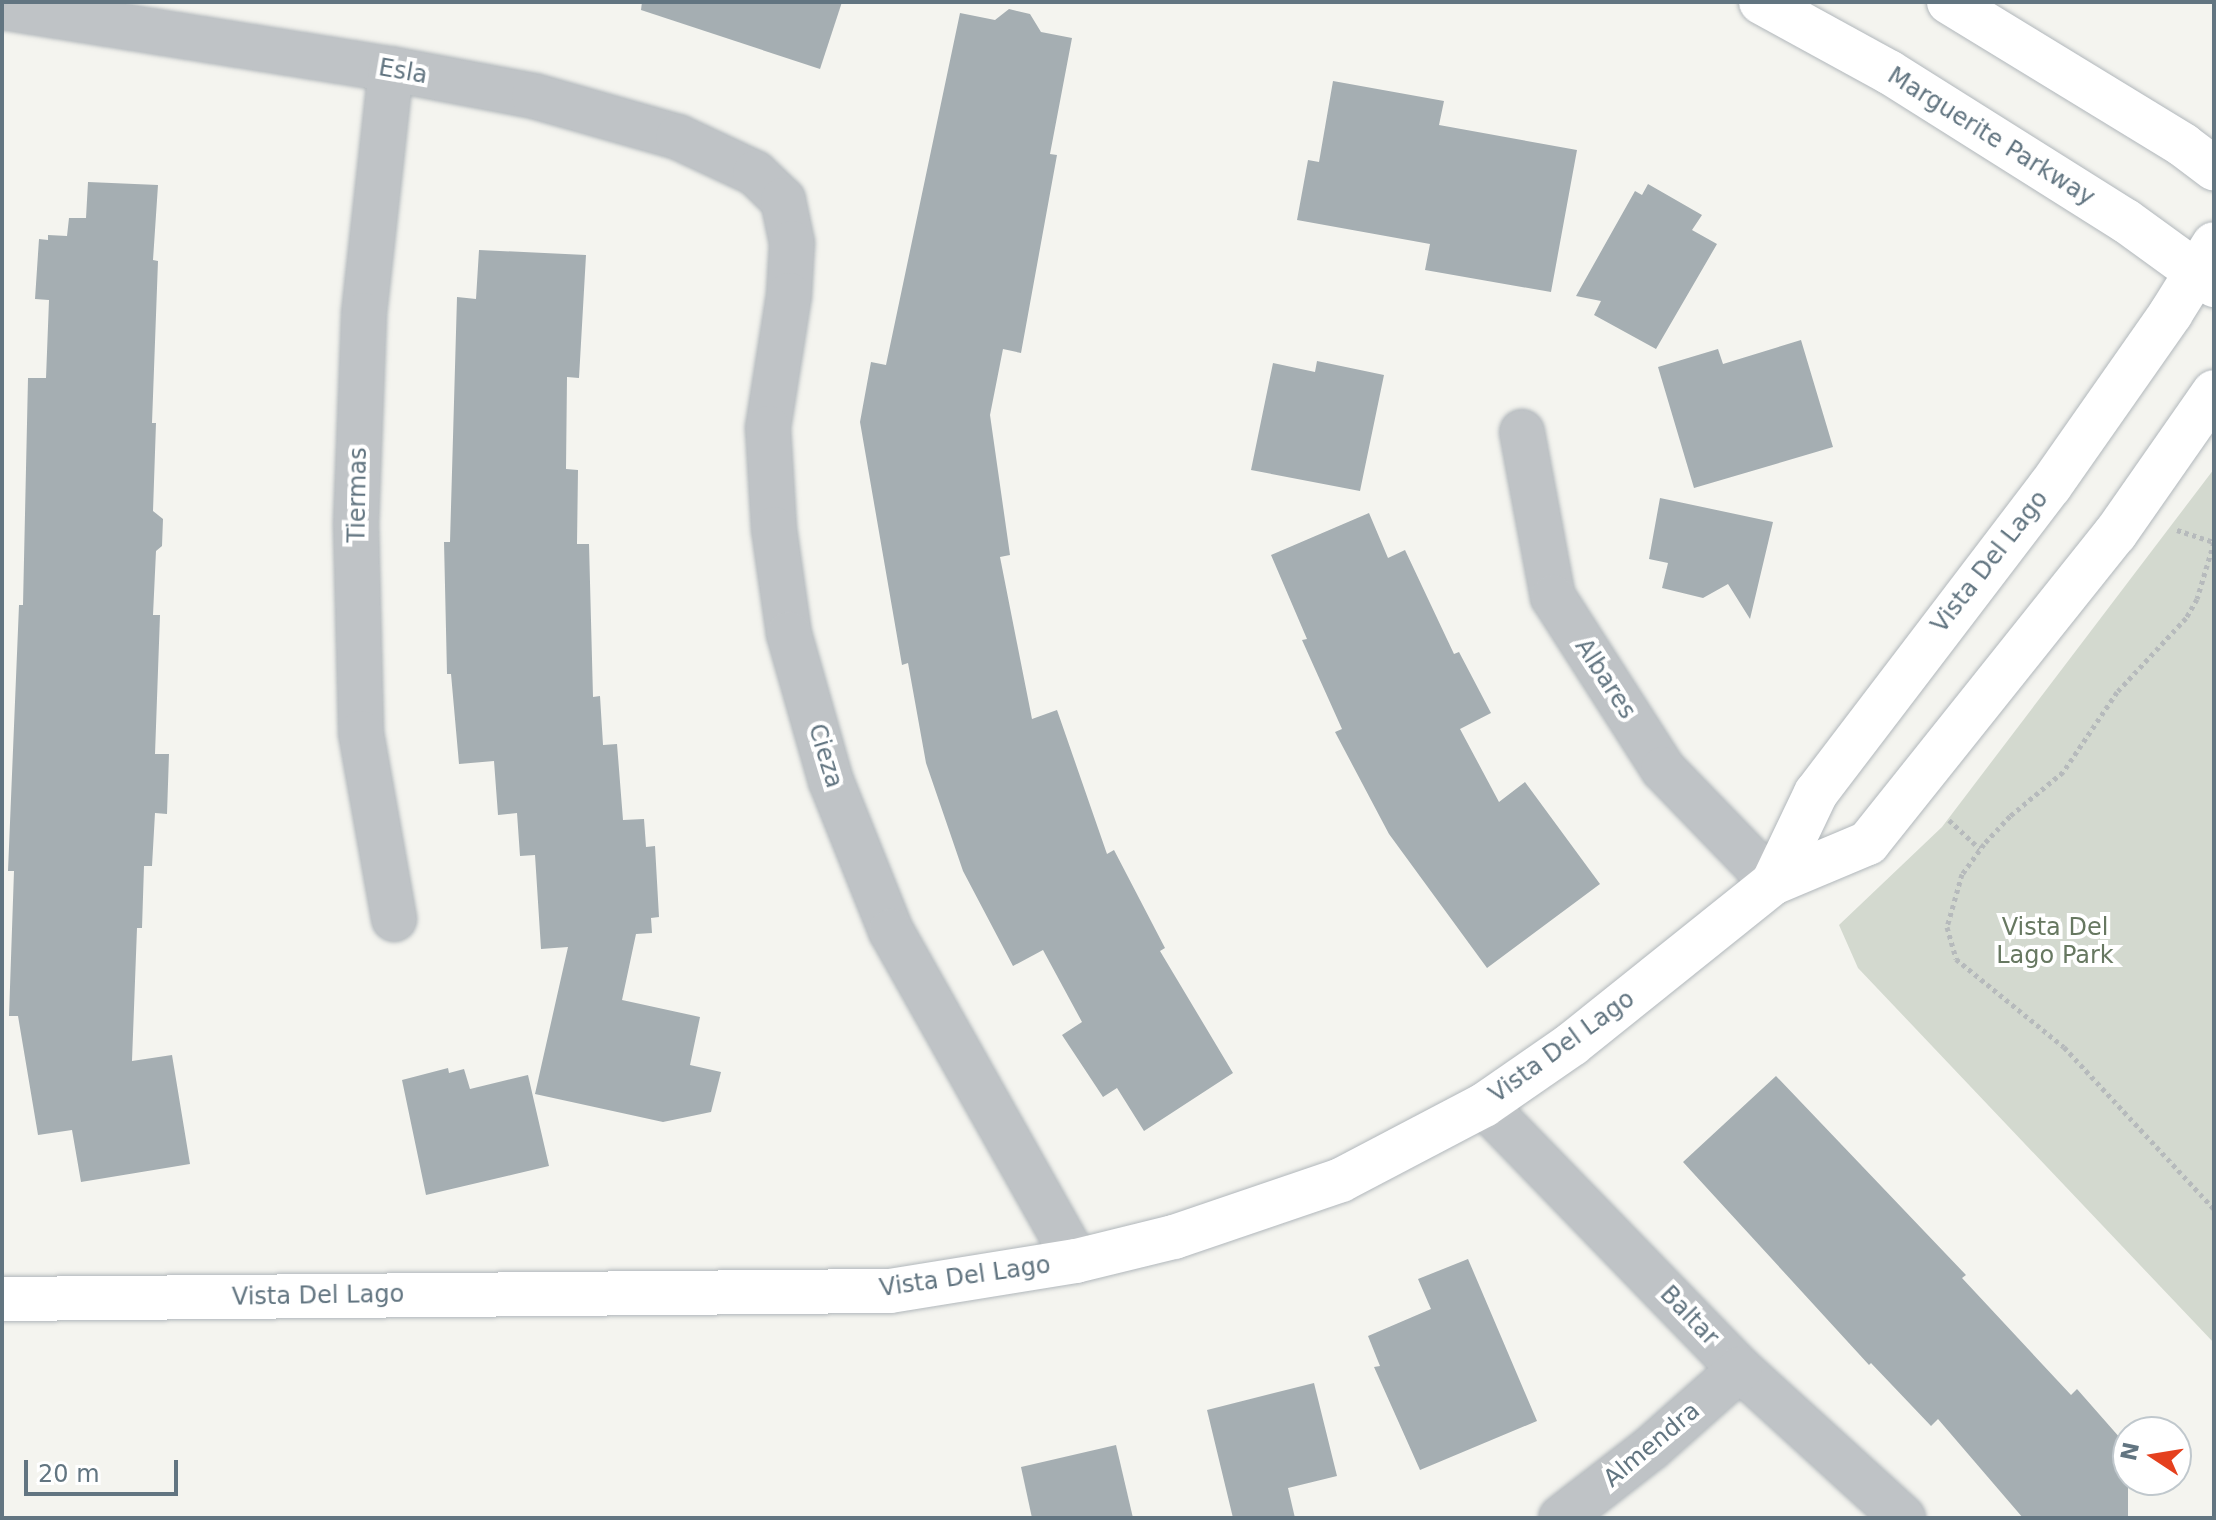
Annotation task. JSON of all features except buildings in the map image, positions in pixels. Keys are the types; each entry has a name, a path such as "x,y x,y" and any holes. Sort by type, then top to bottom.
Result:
{"street":[{"name":"Marguerite Parkway","path":"1761,2 1889,72 2126,221 2208,267"},
{"path":"1949,2 2183,145 2214,168"},
{"name":"Esla","path":"2,7 391,69 534,96 678,137 755,173 783,200"},
{"name":"Tiermas","path":"391,69 364,315 356,525 361,733 394,919"},
{"name":"Cieza","path":"783,200 792,243 789,295 768,428 774,529 789,634 831,781 891,931 1076,1261"},
{"name":"Vista Del Lago","path":"1773,883 1816,793 2050,486 2208,267"},
{"name":"Vista Del Lago","path":"2,1299 890,1291 1076,1261 1174,1237 1341,1180 1484,1105 1572,1044 1773,883 1868,843 2115,534 2214,392"},
{"name":"Albares","path":"1522,432 1553,597 1663,769 1773,883"},
{"name":"Baltar","path":"1484,1105 1740,1369 1903,1518"},
{"name":"Almendra","path":"1561,1518 1650,1449 1740,1369"}],"path":[{"path":"2171,527 2214,542 2197,599 2186,618 2117,692 2063,772 2010,816 1980,849 1962,874 1947,927 1956,959 2064,1047 2214,1209"},
{"path":"1945,816 1980,849"}],"green space":[{"name":"Vista Del Lago Park","path":"2214,469 2214,1343 1858,968 1839,925 1942,827"}]}
